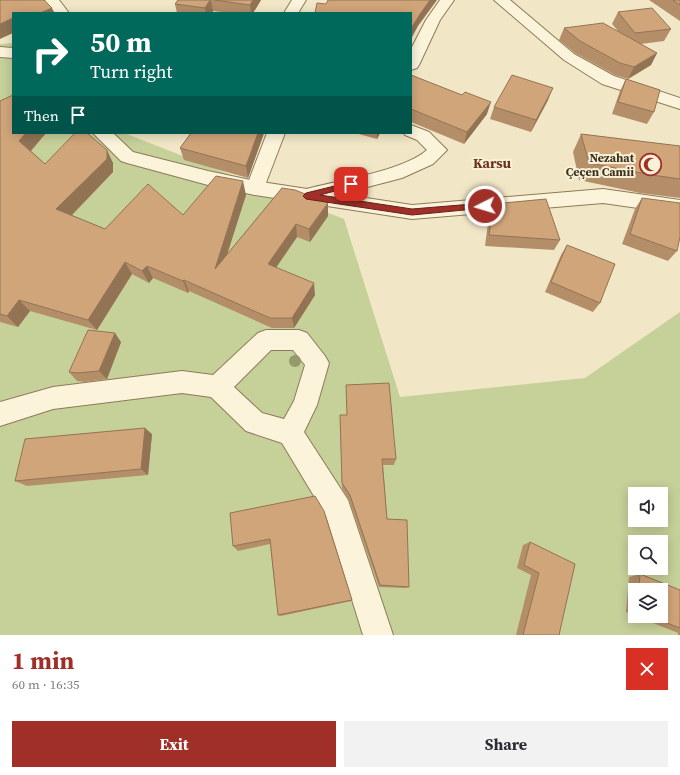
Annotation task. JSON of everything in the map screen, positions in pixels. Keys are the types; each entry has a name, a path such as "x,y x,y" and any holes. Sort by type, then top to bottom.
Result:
{"street":[{"path":"52,0 61,12"},
{"path":"293,12 299,0"},
{"path":"412,62 433,20 448,0"},
{"path":"501,0 568,57 608,80 680,104"},
{"path":"0,52 12,54"},
{"path":"306,196 396,173 427,160 438,150 423,136 412,131"},
{"path":"103,134 127,157 208,178 255,188 412,212 603,196 680,207"},
{"path":"255,188 276,134"},
{"path":"217,387 266,340 299,340 317,363 305,405 290,433"},
{"path":"0,414 53,398 182,382 217,387 255,423 290,433 338,510 378,635"}],"green space":[{"path":"12,43 12,134 127,134 344,219 400,397 585,378 680,312 680,635 0,635 0,44"}],"building":[{"path":"0,0 44,0 52,8 42,12 12,12 12,18 0,24"},
{"path":"178,0 210,0 205,8 175,4"},
{"path":"214,0 253,0 250,5"},
{"path":"328,0 430,0 412,27 412,12 315,12 317,3 326,4"},
{"path":"673,0 680,0 680,5"},
{"path":"652,8 671,29 635,33 618,12"},
{"path":"603,23 657,53 634,67 620,63 580,41 564,28"},
{"path":"412,75 462,95 465,92 491,102 467,132 412,109"},
{"path":"512,75 553,88 536,120 494,107"},
{"path":"626,79 660,90 654,112 618,102"},
{"path":"12,95 12,134 25,134 19,141 45,164 74,134 88,134 107,150 107,159 56,209 105,229 148,184 183,215 216,176 243,181 215,269 282,188 295,190 328,203 309,229 296,224 268,264 314,283 292,318 270,318 184,280 183,281 147,266 142,271 125,262 88,320 19,300 7,316 0,314 0,101"},
{"path":"190,134 258,134 246,166 180,148"},
{"path":"581,134 680,146 680,179 589,163"},
{"path":"642,198 680,203 680,237 677,251 630,234"},
{"path":"546,199 560,240 489,235 493,204"},
{"path":"567,245 615,264 600,303 551,282"},
{"path":"88,330 115,333 99,371 77,373 69,372"},
{"path":"389,383 396,459 382,459 387,519 407,520 409,587 380,585 350,495 342,483 340,415 347,415 346,385"},
{"path":"145,428 141,469 15,481 25,439"},
{"path":"315,496 324,511 352,600 278,615 270,539 233,546 230,513"},
{"path":"530,542 575,564 559,635 523,635 539,573 524,565"},
{"path":"640,575 642,575 662,583 639,583"},
{"path":"668,585 680,590 680,628 667,623"}],"place":[{"name":"Nezahat Çeçen Camii","path":"650,165"}],"district":[{"name":"Karsu","path":"492,163"}],"route":[{"path":"351,184 306,196 412,212 485,206"}]}
